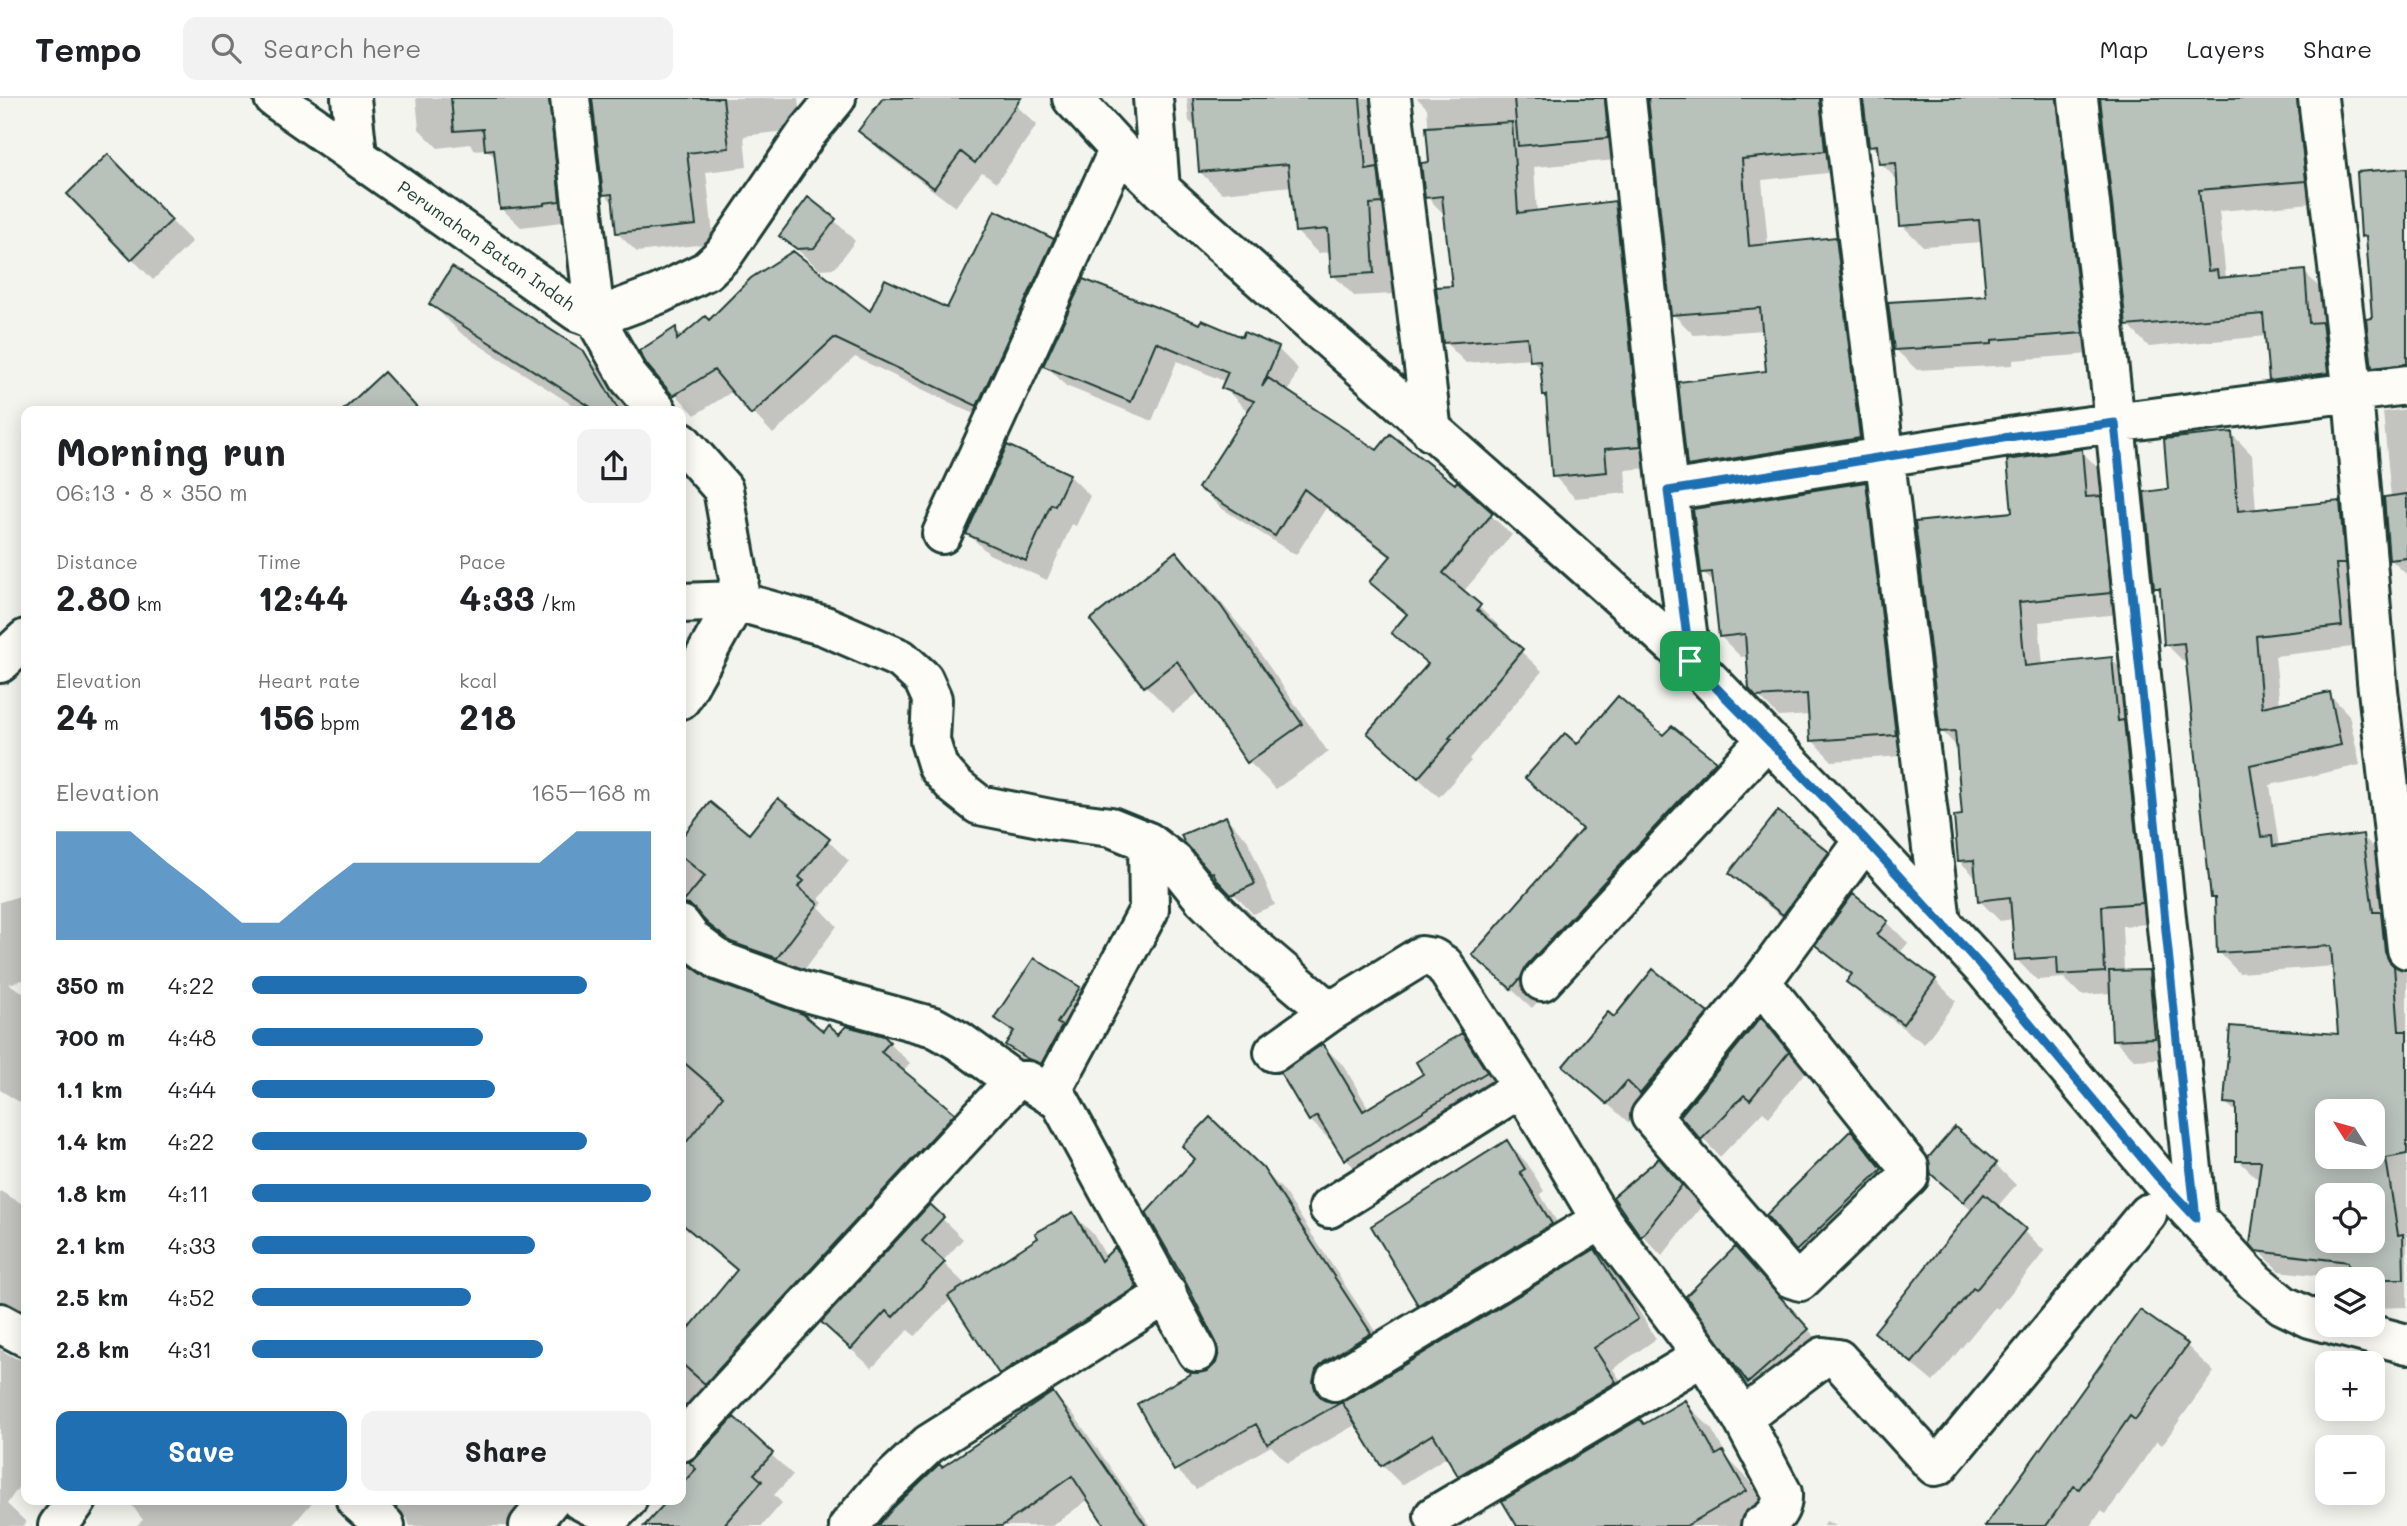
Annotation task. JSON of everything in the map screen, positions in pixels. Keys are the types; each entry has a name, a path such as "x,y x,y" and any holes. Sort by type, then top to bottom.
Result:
{"street":[{"name":"Perumahan Batan Indah","path":"274,98 578,312 595,318 659,294 706,271 724,254 804,115 836,98"},
{"path":"351,98 357,155"},
{"path":"570,98 595,318 629,379 652,406"},
{"path":"1072,98 1160,189 1432,432 1546,529 1690,661 1865,839 1983,968 2158,1177 2255,1282 2283,1305 2315,1319"},
{"path":"1153,98 1160,189"},
{"path":"1391,98 1432,432"},
{"path":"1626,98 1668,491 1690,661"},
{"path":"1841,98 1941,922"},
{"path":"2078,98 2115,423 2196,1218"},
{"path":"2318,98 2353,394 2377,681 2407,949"},
{"path":"942,534 1119,149"},
{"path":"1668,491 2115,423 2407,386"},
{"path":"686,447 723,489 734,541 738,590 686,689"},
{"path":"686,602 738,590 901,659 923,679 932,699 930,741 938,767 955,786 979,805 1055,820 1111,827 1148,842 1174,863 1203,898 1244,939 1330,1012"},
{"path":"0,663 21,644"},
{"path":"1542,981 1767,739"},
{"path":"1762,982 1909,1167 1909,1176 1800,1280 1791,1278 1651,1116 1762,982 1865,839"},
{"path":"1050,1094 1149,910 1148,842"},
{"path":"686,932 692,940 720,961 802,991 934,1027 1014,1082 1028,1081 1060,1101 1197,1352"},
{"path":"1274,1052 1330,1012 1421,956 1433,958 1444,965 1522,1087 1601,1220 1703,1356 1742,1418 1782,1493 1778,1512 1760,1526"},
{"path":"686,1437 1014,1082"},
{"path":"1329,1208 1522,1087"},
{"path":"1742,1418 1823,1357 1832,1357 1838,1359 1931,1462 1939,1465 2147,1214"},
{"path":"1335,1381 1601,1220"},
{"path":"849,1526 877,1493 929,1444 1167,1294"},
{"path":"0,1323 21,1334"},
{"path":"2380,1337 2407,1344"},
{"path":"1434,1516 1703,1356"},
{"path":"58,1526 73,1505"},
{"path":"362,1505 385,1526"},
{"path":"529,1526 546,1505"},
{"path":"590,1505 607,1514 615,1512 622,1505"}],"building":[{"path":"451,98 549,98 560,201 500,209 494,149 485,150 483,129 454,131"},
{"path":"592,98 723,98 729,148 687,153 696,225 616,233 612,194 603,195"},
{"path":"883,98 1021,98 975,163 961,152 934,188 858,131"},
{"path":"1193,98 1360,98 1366,170 1378,168 1382,203 1370,204 1374,273 1331,276 1328,229 1295,232 1288,164 1199,172"},
{"path":"1514,98 1605,98 1608,138 1518,146"},
{"path":"1648,98 1820,98 1825,151 1742,159 1749,246 1836,237 1860,438 1687,466 1678,382 1766,371 1760,308 1671,315"},
{"path":"1863,98 2057,98 2083,333 1992,340 1992,344 1894,350 1888,302 1986,296 1979,220 1900,226 1896,163 1879,164 1877,145 1869,146"},
{"path":"2100,98 2297,98 2306,181 2199,190 2208,271 2217,270 2218,278 2305,270 2309,323 2322,322 2328,373 2269,381 2263,314 2126,326"},
{"path":"1512,122 1518,213 1615,201 1641,446 1605,449 1607,472 1552,477 1546,395 1543,395 1540,360 1530,361 1527,337 1443,343 1436,287 1452,286 1442,196 1425,198 1421,163 1429,162 1426,127"},
{"path":"108,154 172,220 131,260 67,194"},
{"path":"2407,168 2407,364 2372,368 2366,319 2372,318 2366,236 2361,237 2357,172"},
{"path":"808,197 836,219 814,248 797,249 779,236"},
{"path":"995,210 1054,239 977,406 834,338 751,415 714,370 673,396 639,351 676,327 677,340 705,316 709,320 751,278 793,251 870,311 885,279 947,308"},
{"path":"452,267 584,351 616,406 589,406 429,304"},
{"path":"1083,279 1200,324 1202,320 1242,337 1244,332 1279,347 1262,387 1268,378 1377,450 1390,434 1455,484 1457,481 1493,513 1443,573 1481,605 1477,610 1523,649 1418,778 1367,733 1428,664 1391,633 1407,614 1369,582 1391,556 1304,489 1275,536 1198,488 1254,401 1221,388 1228,372 1156,342 1131,402 1043,366"},
{"path":"384,372 415,406 347,406"},
{"path":"2232,432 2238,511 2340,501 2345,564 2336,564 2342,626 2256,636 2262,707 2330,692 2341,745 2250,765 2261,837 2272,836 2273,846 2363,834 2373,912 2381,912 2385,952 2394,966 2399,1031 2407,1031 2407,1154 2386,1158 2398,1235 2403,1234 2404,1279 2385,1279 2385,1267 2348,1267 2348,1262 2256,1251 2250,1244 2261,1161 2236,1161 2236,1104 2224,1103 2230,1026 2338,1034 2331,946 2217,953 2215,898 2211,898 2184,643 2164,645 2160,588 2154,588 2144,492 2168,489 2164,439"},
{"path":"1007,445 1070,474 1055,506 1051,504 1026,561 966,534"},
{"path":"2082,449 2086,497 2101,496 2111,593 2019,602 2025,666 2112,657 2118,721 2124,720 2143,903 2102,906 2105,972 2058,975 2057,957 2015,960 2010,897 1978,901 1974,860 1958,861 1954,816 1962,815 1955,731 1940,732 1915,522 2012,512 2007,460"},
{"path":"1866,482 1896,735 1810,741 1807,694 1756,697 1749,689 1745,634 1719,637 1712,572 1701,573 1693,509"},
{"path":"2407,494 2407,558 2389,560 2384,497"},
{"path":"1176,551 1221,606 1302,724 1247,763 1177,661 1144,687 1090,620"},
{"path":"1618,696 1663,735 1672,726 1716,761 1526,966 1521,978 1511,989 1472,955 1582,829 1525,778 1565,733 1577,744"},
{"path":"778,798 830,839 799,877 804,881 798,887 818,904 777,958 731,942 690,905 686,904 686,899 705,876 686,860 686,832 710,802 749,834"},
{"path":"1778,811 1829,852 1783,915 1729,873"},
{"path":"1226,816 1255,884 1231,895 1184,842 1181,835"},
{"path":"1853,894 1888,921 1877,935 1936,979 1903,1024 1846,982 1852,974 1815,945"},
{"path":"1034,958 1080,987 1057,1023 1062,1026 1041,1064 1005,1045 1014,1031 994,1018"},
{"path":"686,963 712,981 803,1014 823,1031 828,1024 839,1034 846,1026 884,1036 890,1042 881,1052 955,1113 705,1384 686,1367 686,1332 737,1270 686,1227 686,1143 723,1096 686,1064"},
{"path":"1653,969 1708,1013 1640,1094 1627,1081 1607,1104 1563,1066 1608,1012 1614,1017"},
{"path":"2149,970 2155,1038 2112,1040 2109,971"},
{"path":"1761,1017 1789,1052 1750,1100 1744,1095 1701,1140 1680,1116"},
{"path":"1462,1033 1487,1072 1344,1160 1317,1116 1309,1121 1280,1072 1323,1044 1363,1111 1423,1074 1416,1062"},
{"path":"1210,1117 1263,1168 1371,1333 1324,1362 1316,1370 1313,1382 1316,1392 1324,1400 1335,1403 1346,1400 1595,1249 1638,1319 1594,1348 1616,1382 1458,1476 1433,1434 1381,1466 1342,1402 1267,1444 1256,1424 1174,1471 1137,1404 1192,1373 1208,1371 1216,1363 1219,1352 1186,1283 1146,1213 1195,1159 1182,1146"},
{"path":"1955,1127 1997,1163 1963,1202 1931,1174 1928,1158"},
{"path":"1851,1130 1882,1169 1796,1251 1766,1215"},
{"path":"1507,1140 1525,1169 1520,1172 1552,1224 1418,1305 1371,1226"},
{"path":"1659,1158 1682,1185 1641,1237 1613,1197"},
{"path":"1984,1194 2026,1229 1976,1290 1973,1288 1912,1363 1874,1332"},
{"path":"930,1204 944,1217 922,1241 945,1262 893,1317 886,1311 851,1349 821,1322"},
{"path":"1073,1212 1101,1261 1115,1247 1137,1287 999,1374 948,1296 1038,1238 1035,1233"},
{"path":"1735,1247 1809,1329 1748,1383 1686,1296"},
{"path":"2140,1310 2188,1344 2135,1420 2130,1416 2079,1489 2074,1486 2046,1526 1985,1526"},
{"path":"1053,1392 1146,1526 1105,1526 1072,1476 1002,1526 878,1526 939,1464 942,1467"},
{"path":"1685,1400 1716,1455 1723,1451 1746,1491 1686,1526 1517,1526 1502,1501 1640,1419 1644,1424"},
{"path":"734,1417 773,1453 754,1474 762,1481 723,1526 644,1526 663,1505 686,1505 686,1480 696,1469 689,1462 697,1457"}],"route":[{"path":"2115,423 2196,1218 2158,1177 1983,968 1865,839 1690,661 1668,491 2022,435 2115,423"}]}
